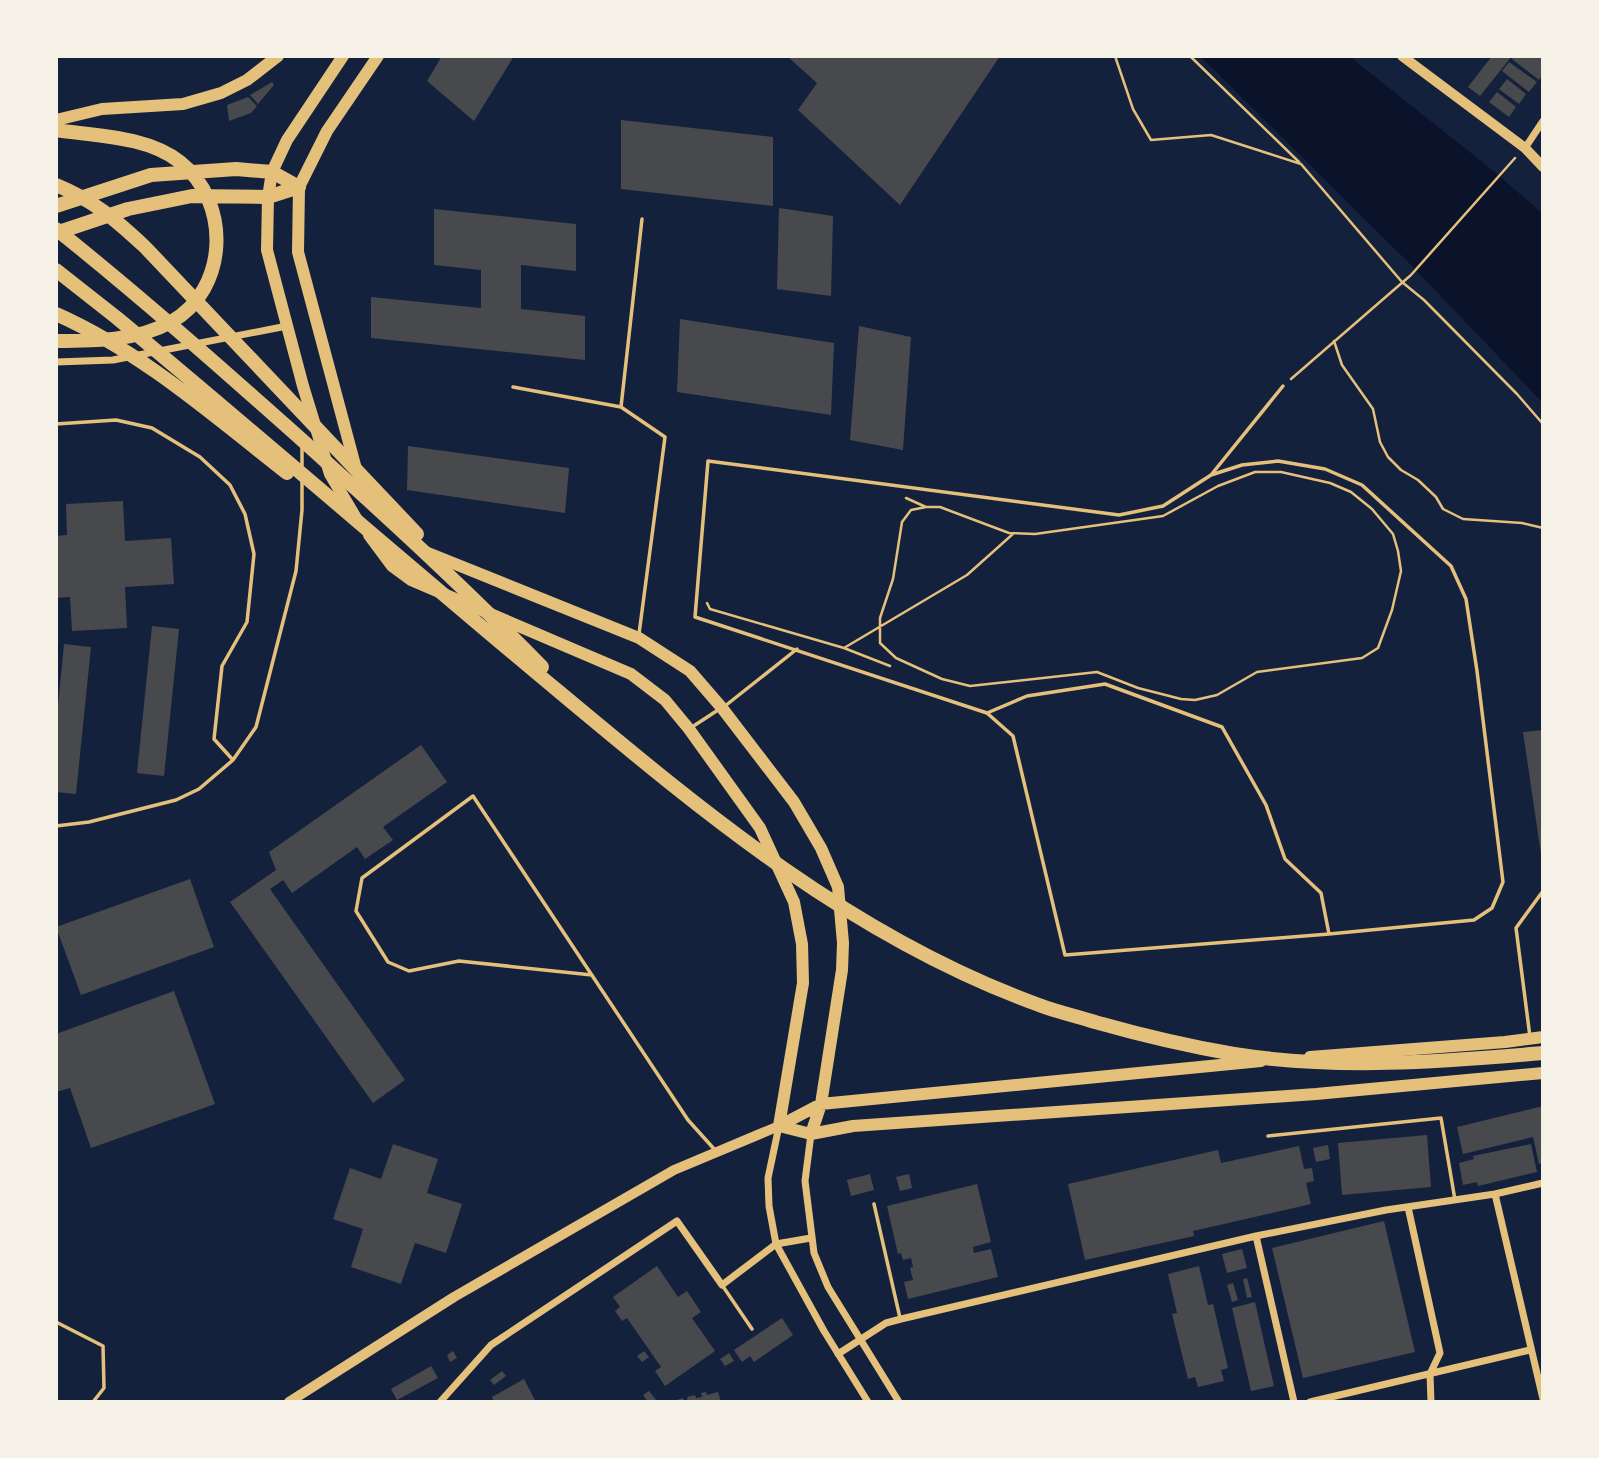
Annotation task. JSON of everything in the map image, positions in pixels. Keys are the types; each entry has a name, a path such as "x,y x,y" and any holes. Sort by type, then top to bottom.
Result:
{"highway":[{"path":"56,130 148,145 179,161 204,190 218,230 217,257 206,286 192,307 171,322 140,334 90,341 56,341"},
{"path":"56,206 151,176 236,170 272,172 299,187"},
{"path":"56,185 76,193 108,212 145,247 496,620 602,727"},
{"path":"56,231 128,209 192,196 268,197 299,187"},
{"path":"56,231 218,365 496,620"},
{"path":"56,270 187,376 408,565 704,811 817,893 892,939 964,975 1042,1006 1156,1039 1237,1054 1313,1061 1391,1062 1543,1053"},
{"path":"56,314 84,326 117,346 173,385 408,565"}],"main road":[{"path":"56,120 102,108 183,104 221,93 247,80 278,56"},
{"path":"343,56 287,140 272,172 268,197 267,250 303,386 330,474 357,520 393,566 411,580 631,674 665,700 760,828 793,902 802,944 803,983 779,1126"},
{"path":"378,56 327,131 299,187 298,252 354,465 377,506 406,540 424,552 639,638 690,671 794,802 821,848 838,887 843,943 842,970 821,1104 811,1133"},
{"path":"779,1126 821,1104 1537,1038"},
{"path":"779,1126 811,1133 853,1126 1316,1094 1543,1073"}],"street":[{"path":"1402,56 1525,148 1543,167"},
{"path":"1525,148 1543,121"},
{"path":"56,362 113,360 288,326"},
{"path":"289,1402 453,1297 674,1170 779,1126"},
{"path":"779,1126 768,1178 769,1206 776,1244 868,1402"},
{"path":"811,1133 805,1181 814,1253 828,1287 899,1402"},
{"path":"838,1354 886,1323 901,1319 1256,1236 1408,1207 1495,1194 1543,1183"},
{"path":"1495,1194 1543,1399"},
{"path":"1408,1207 1440,1353 1430,1374 1431,1402"},
{"path":"440,1402 491,1345 677,1221 722,1285 776,1244 811,1238"},
{"path":"1256,1236 1294,1402"},
{"path":"1310,1402 1530,1350"}],"lane":[{"path":"621,407 642,219"},
{"path":"56,826 89,822 176,800 199,789 233,760 256,727 296,571 302,510 303,386"},
{"path":"1211,475 1283,386"},
{"path":"513,387 621,407 665,436 639,638"},
{"path":"56,424 116,420 152,428 200,457 230,485 245,514 254,554 247,622 222,666 214,739 233,760"},
{"path":"708,461 1119,516 1163,506 1211,475 1242,465 1278,461 1325,469 1362,485 1451,566 1466,599 1503,883 1492,908 1474,920 1065,955 1013,736 987,713 695,617 708,461"},
{"path":"689,729 722,708 797,649"},
{"path":"987,713 1027,696 1105,684 1222,727 1266,804 1285,859 1321,892 1329,934"},
{"path":"592,975 459,961 409,971 388,962 356,911 362,877 473,796 592,975 688,1120 716,1151"},
{"path":"1537,1038 1516,928 1543,891"},
{"path":"1268,1136 1441,1118 1455,1200"},
{"path":"874,1204 901,1319"},
{"path":"722,1285 752,1329"},
{"path":"56,1322 103,1346 104,1388 93,1402"}],"path":[{"path":"1115,56 1133,109 1151,140 1212,135 1301,164"},
{"path":"1190,56 1301,164 1402,282 1424,300 1508,384 1543,424"},
{"path":"1283,386 1411,275 1525,148"},
{"path":"1334,341 1342,365 1373,409 1380,442 1388,457 1436,497 1443,509 1463,519 1522,523 1543,528"},
{"path":"1255,472 1281,472 1330,483 1351,492 1372,509 1392,534 1401,572 1392,610 1378,648 1362,658 1257,672 1217,695 1195,700 1138,688 1097,672 970,686 942,679 896,658 880,643 880,618 893,579 902,522 911,510 926,507 940,507 1014,533 1035,534 1164,516 1218,486 1255,472"},
{"path":"898,495 926,507"},
{"path":"844,648 967,575 1014,533"},
{"path":"708,592 706,605 710,609 844,648 890,666"}],"water":[{"path":"1200,56 1349,56 1543,214 1543,403 1408,262"}],"building":[{"path":"442,56 514,56 474,121 427,81"},
{"path":"787,56 1000,56 900,205 798,110 817,83"},
{"path":"1492,56 1512,56 1480,96 1468,87"},
{"path":"1514,56 1541,56 1543,74 1539,80 1512,59"},
{"path":"1509,62 1537,82 1529,92 1502,71"},
{"path":"1507,79 1526,94 1519,104 1499,89"},
{"path":"272,82 274,85 258,104 250,95"},
{"path":"1497,92 1516,107 1509,117 1489,102"},
{"path":"248,97 257,106 251,113 229,121 227,105"},
{"path":"621,120 773,137 773,206 621,189"},
{"path":"779,208 833,216 831,296 777,289"},
{"path":"434,209 576,224 576,271 521,265 521,309 585,316 585,360 371,338 371,297 481,308 481,270 434,265"},
{"path":"680,319 834,343 831,415 677,392"},
{"path":"859,326 911,337 903,450 850,440"},
{"path":"408,446 569,468 565,513 407,490"},
{"path":"123,501 125,541 171,538 174,584 125,587 127,628 72,631 70,597 56,598 56,536 67,535 66,504"},
{"path":"152,626 179,629 164,776 137,773"},
{"path":"64,644 91,647 76,794 56,792 56,726"},
{"path":"1543,730 1543,854 1541,854 1523,732"},
{"path":"421,745 447,782 383,827 393,840 365,859 357,847 292,893 283,880 270,889 405,1080 373,1103 230,902 276,870 269,852"},
{"path":"190,879 214,947 81,995 56,927"},
{"path":"174,991 215,1104 91,1148 70,1088 56,1092 56,1034"},
{"path":"1543,1106 1543,1163 1539,1164 1533,1137 1463,1154 1457,1127"},
{"path":"1427,1135 1431,1187 1342,1195 1338,1143"},
{"path":"393,1144 438,1159 427,1193 462,1204 446,1253 415,1243 401,1284 351,1267 363,1229 333,1219 350,1168 381,1179"},
{"path":"1531,1144 1537,1172 1478,1186 1477,1182 1463,1185 1459,1163 1474,1159 1473,1156"},
{"path":"1328,1145 1330,1159 1316,1162 1313,1148"},
{"path":"1299,1146 1304,1169 1312,1168 1314,1181 1306,1183 1311,1204 1193,1231 1194,1236 1085,1260 1068,1184 1218,1150 1221,1163"},
{"path":"870,1174 874,1190 851,1196 847,1180"},
{"path":"909,1174 912,1188 900,1191 896,1177"},
{"path":"977,1184 991,1242 973,1247 974,1253 991,1249 998,1277 908,1299 904,1282 913,1280 911,1258 903,1260 901,1253 898,1254 887,1206"},
{"path":"1384,1221 1415,1352 1303,1378 1272,1248"},
{"path":"1242,1249 1247,1268 1227,1273 1222,1254"},
{"path":"657,1266 678,1297 687,1291 701,1312 692,1318 715,1351 665,1386 655,1371 661,1367 627,1318 622,1321 615,1311 620,1307 613,1297"},
{"path":"1199,1266 1208,1305 1213,1304 1228,1368 1221,1370 1224,1381 1198,1387 1195,1377 1188,1379 1172,1314 1177,1313 1168,1274"},
{"path":"1247,1278 1252,1297 1247,1298 1243,1279"},
{"path":"1233,1283 1238,1300 1232,1302 1227,1285"},
{"path":"1255,1302 1274,1386 1251,1391 1232,1308"},
{"path":"782,1318 793,1335 754,1362 750,1356 742,1362 734,1350"},
{"path":"453,1351 457,1358 450,1362 447,1355"},
{"path":"644,1351 649,1357 642,1362 637,1356"},
{"path":"729,1353 734,1361 725,1366 720,1359"},
{"path":"431,1366 438,1378 397,1400 391,1389"},
{"path":"502,1371 506,1376 494,1385 490,1380"},
{"path":"524,1379 536,1402 494,1402 492,1397"},
{"path":"649,1391 657,1401 648,1402 643,1395"},
{"path":"706,1392 707,1395 718,1392 721,1402 671,1402 683,1398 684,1401 695,1395 696,1398 702,1397 701,1393"}]}
